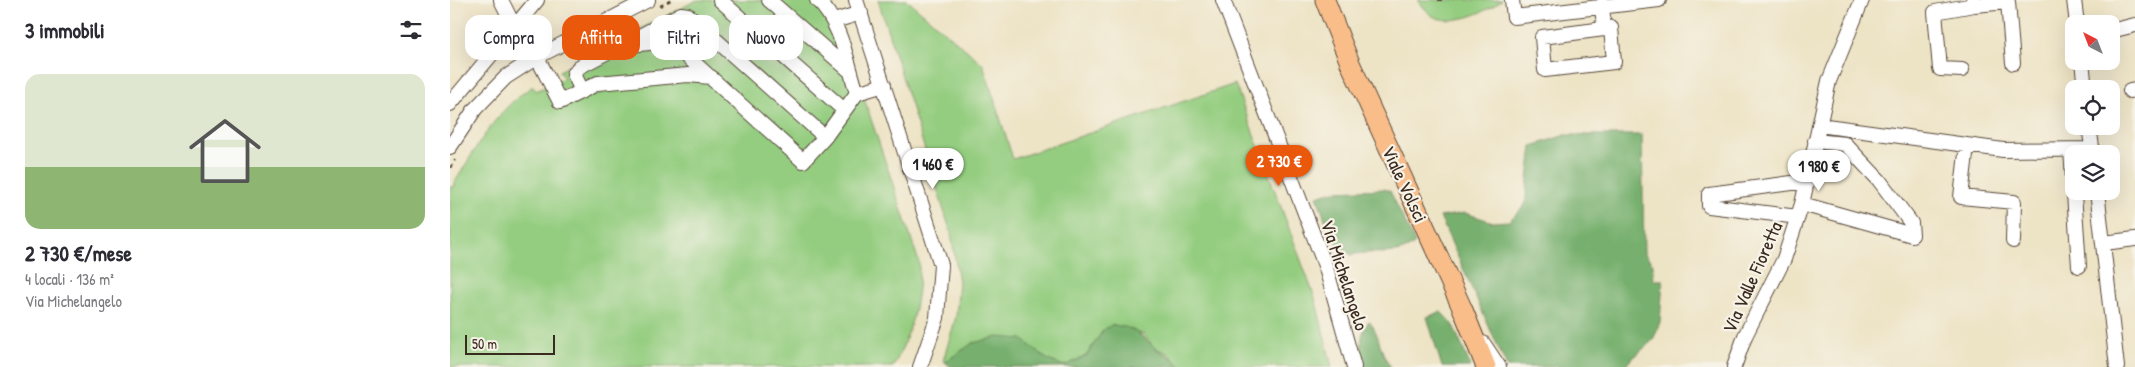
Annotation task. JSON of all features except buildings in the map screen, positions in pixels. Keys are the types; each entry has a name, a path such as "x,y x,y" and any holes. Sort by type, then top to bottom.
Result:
{"main road":[{"name":"Viale Volsci","path":"1325,0 1350,63 1463,310 1486,367"}],"street":[{"path":"501,0 508,15"},
{"path":"525,15 537,0"},
{"path":"552,49 648,0"},
{"path":"720,0 844,110"},
{"path":"769,0 850,71"},
{"path":"817,0 827,9 834,21 856,92"},
{"name":"Via Michelangelo","path":"1222,0 1326,268 1354,367"},
{"path":"1512,0 1514,17 1602,5 1659,0"},
{"name":"Via Valle Fioretta","path":"1734,367 1745,336 1784,259 1800,210 1829,81 1862,0"},
{"path":"2074,0 2076,15"},
{"path":"1962,70 1940,69 1934,12 1973,2 2008,2 2013,63"},
{"path":"834,21 858,4 942,265 937,318 920,367"},
{"path":"1602,5 1604,29"},
{"path":"640,35 681,14 688,15 824,137"},
{"path":"2120,29 2135,26"},
{"path":"1612,28 1614,62 1545,70 1542,37 1604,29 1612,28"},
{"path":"640,44 670,41 803,161 824,137 856,92 884,85"},
{"path":"450,104 488,60"},
{"path":"450,148 454,137 494,87 533,60"},
{"path":"539,60 560,102 598,83 688,75 711,77"},
{"path":"582,91 575,78 576,70 594,60"},
{"path":"1819,125 2011,150 2065,150"},
{"path":"1807,181 1709,194 1709,206 1800,210 1912,235 1911,223 1878,180 1845,144 1815,140"},
{"path":"1966,145 1961,197 2014,202 2013,241"},
{"path":"2074,200 2079,266"},
{"path":"2099,200 2117,367"},
{"path":"2104,243 2135,239"},
{"path":"1463,310 1499,367"}],"path":[{"path":"1438,0 1445,0"}],"green space":[{"path":"697,0 831,0 919,262 918,289 913,316 905,342 893,367 450,367 450,187 455,186 455,182 498,117 520,95 533,86 536,91 564,78 559,71 580,60 640,60 640,29 650,24 650,60 719,60 719,15 668,15"},
{"path":"878,0 907,0 983,64 1013,159 1235,84 1315,298 1332,367 1181,367 1169,354 1154,347 1143,334 1104,329 1086,356 1064,366 1048,360 1022,339 973,343 945,362 943,361 956,317 959,282 951,233"},
{"path":"1418,0 1502,0 1468,17 1448,20 1439,19 1431,15"},
{"path":"1565,135 1642,135 1644,253 1653,264 1653,280 1663,280 1660,322 1653,340 1623,367 1507,367 1440,217 1465,213 1493,222 1509,221 1525,205 1532,146"},
{"path":"1384,189 1390,191 1415,243 1401,251 1352,255 1338,245 1333,238 1317,196 1334,191"},
{"path":"1441,312 1452,323 1471,367 1442,367 1427,317"},
{"path":"1369,321 1376,332 1384,356 1391,367 1364,367 1361,343 1363,332"},
{"path":"1112,325 1135,331 1181,367 951,367 945,362 973,343 997,337 1022,339 1048,360 1064,366 1086,356 1104,329"}]}
